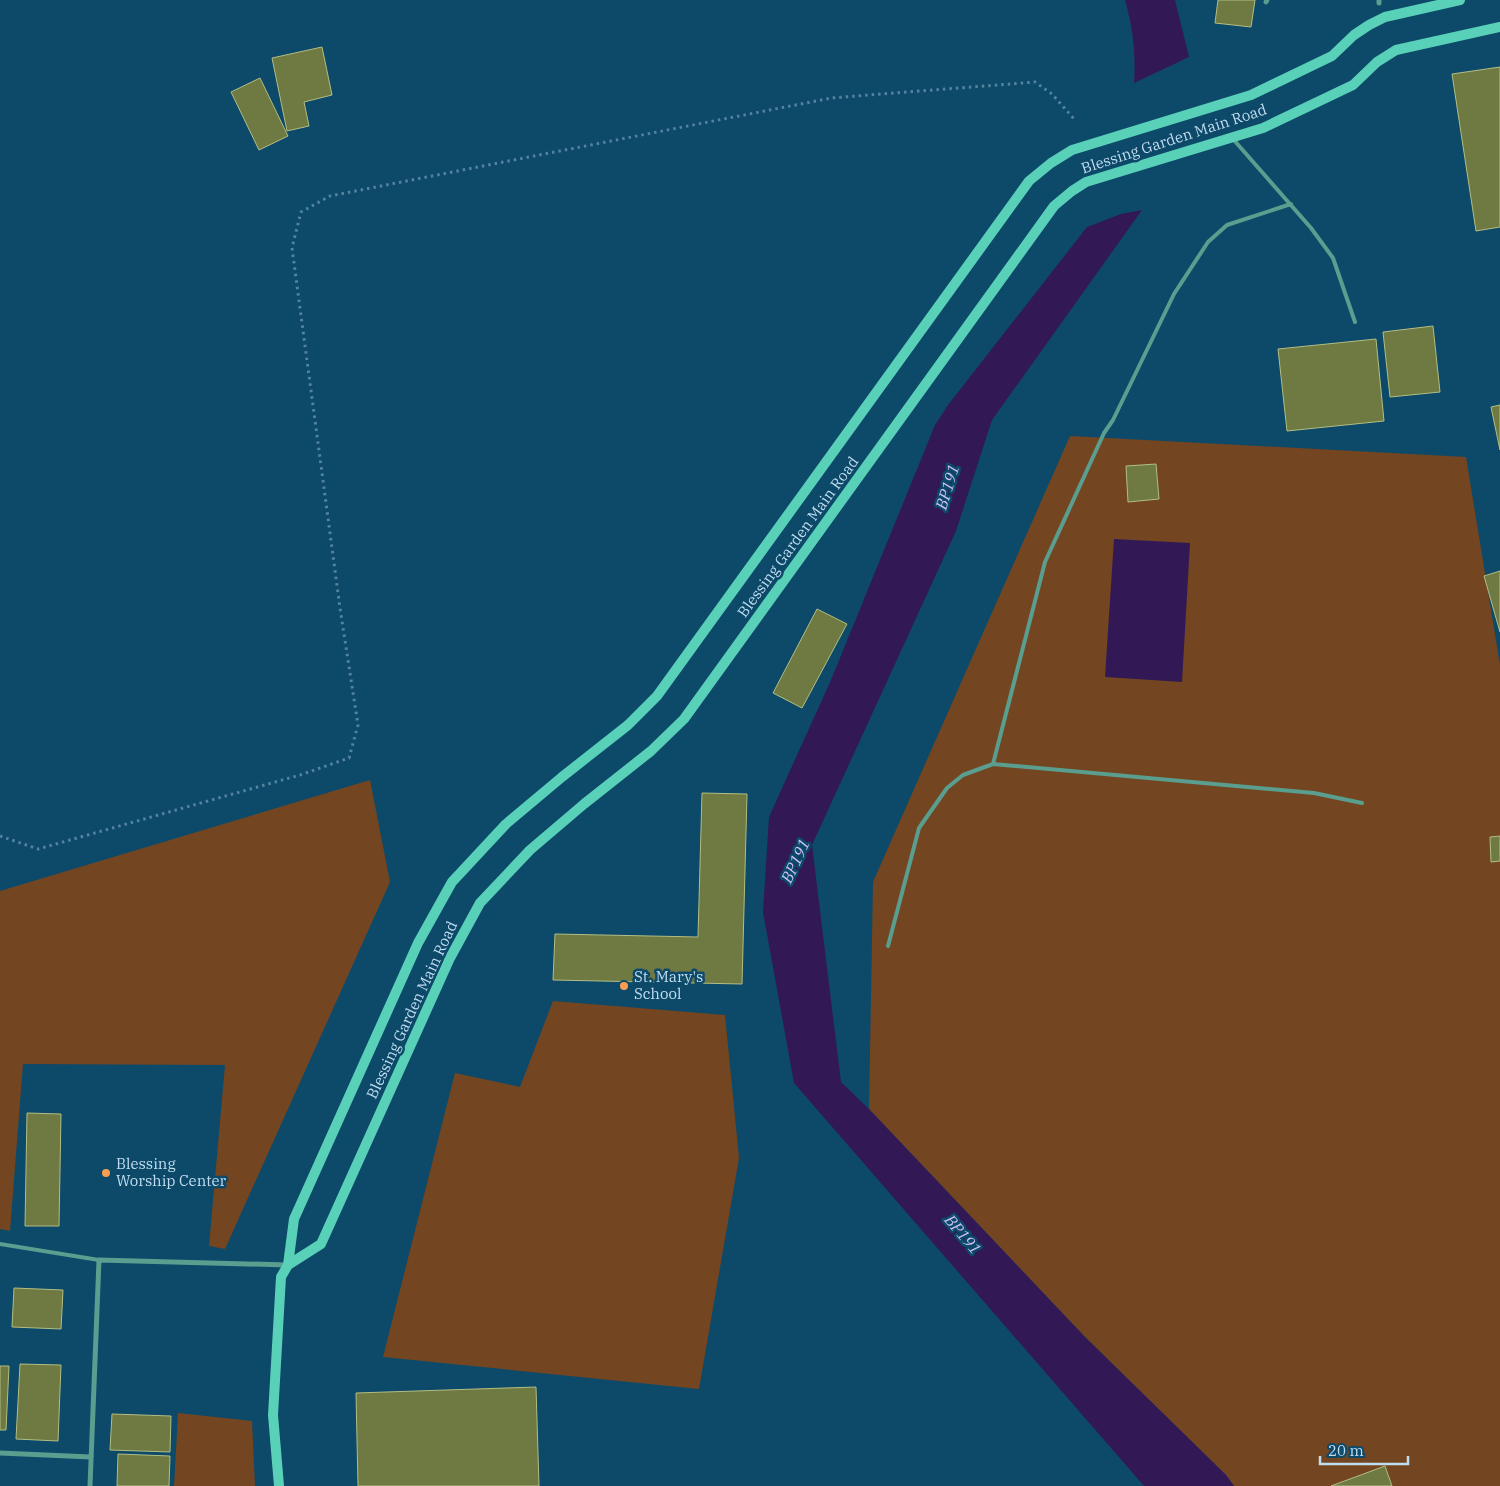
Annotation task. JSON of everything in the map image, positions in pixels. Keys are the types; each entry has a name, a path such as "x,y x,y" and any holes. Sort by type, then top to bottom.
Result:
{"main road":[{"name":"Blessing Garden Main Road","path":"279,1486 273,1415 281,1278 288,1265 294,1219 418,942 452,882 506,824 628,725 657,696 1029,181 1051,163 1072,150 1251,95 1332,56 1354,35 1384,17 1460,0"},
{"name":"Blessing Garden Main Road","path":"288,1265 321,1244 450,958 480,903 530,850 651,751 684,719 1054,206 1086,182 1263,128 1353,85 1377,62 1396,50 1500,27"}],"street":[{"path":"90,1486 99,1260 288,1265"},
{"path":"0,1453 91,1457"}],"lane":[{"path":"1232,138 1312,228 1333,258 1355,322"},
{"path":"994,764 1045,562 1104,433 1113,420 1174,294 1208,242 1227,225 1291,204"},
{"path":"888,946 919,828 947,788 963,775 994,764 1314,793 1362,803"},
{"path":"0,1244 99,1260"}],"path":[{"path":"0,836 38,849 300,775 349,758 358,725 340,608 292,248 301,212 330,196 831,98 1035,82 1052,94 1075,120"}],"shaded area":[{"path":"1070,436 1466,457 1500,665 1500,1486 1234,1486 1226,1475 1085,1337 869,1109 873,882"},
{"path":"370,780 390,882 225,1249 209,1246 225,1065 23,1064 10,1231 0,1229 0,891"},
{"path":"553,1001 725,1015 739,1158 699,1389 383,1357 455,1073 520,1087"},
{"path":"178,1413 252,1421 255,1486 174,1486"}],"water":[{"path":"1125,0 1175,0 1189,57 1134,83 1133,41"},
{"name":"BP191","path":"1142,210 992,420 956,531 812,845 841,1082 869,1109 1085,1337 1226,1475 1234,1486 1144,1486 794,1083 763,912 769,817 831,680 935,425 948,405 1087,227 1121,214"},
{"path":"1114,539 1190,543 1182,682 1105,677"}],"building":[{"path":"1218,0 1255,0 1251,27 1215,23"},
{"path":"322,47 332,95 304,102 309,126 287,131 272,58"},
{"path":"1500,67 1500,227 1476,231 1452,74"},
{"path":"260,78 288,136 259,150 231,92"},
{"path":"1433,326 1440,392 1390,397 1383,332"},
{"path":"1376,339 1384,421 1287,431 1278,349"},
{"path":"1500,405 1500,450 1491,407"},
{"path":"1156,464 1159,499 1128,502 1126,466"},
{"path":"1500,571 1500,632 1484,576"},
{"path":"817,609 847,624 802,708 773,693"},
{"path":"702,793 747,794 742,984 553,980 555,934 698,937"},
{"path":"1500,836 1500,861 1491,862 1490,837"},
{"path":"27,1113 61,1114 59,1226 25,1226"},
{"path":"14,1288 63,1290 61,1329 12,1327"},
{"path":"20,1364 61,1365 58,1441 16,1439"},
{"path":"0,1366 9,1366 6,1430 0,1430"},
{"path":"536,1387 539,1486 358,1486 356,1393"},
{"path":"112,1414 171,1416 170,1452 110,1450"},
{"path":"118,1454 170,1456 169,1486 117,1486"},
{"path":"1385,1466 1392,1486 1331,1486"}],"place":[{"name":"St. Mary's School","path":"624,986"},
{"name":"Blessing Worship Center","path":"106,1173"}]}
